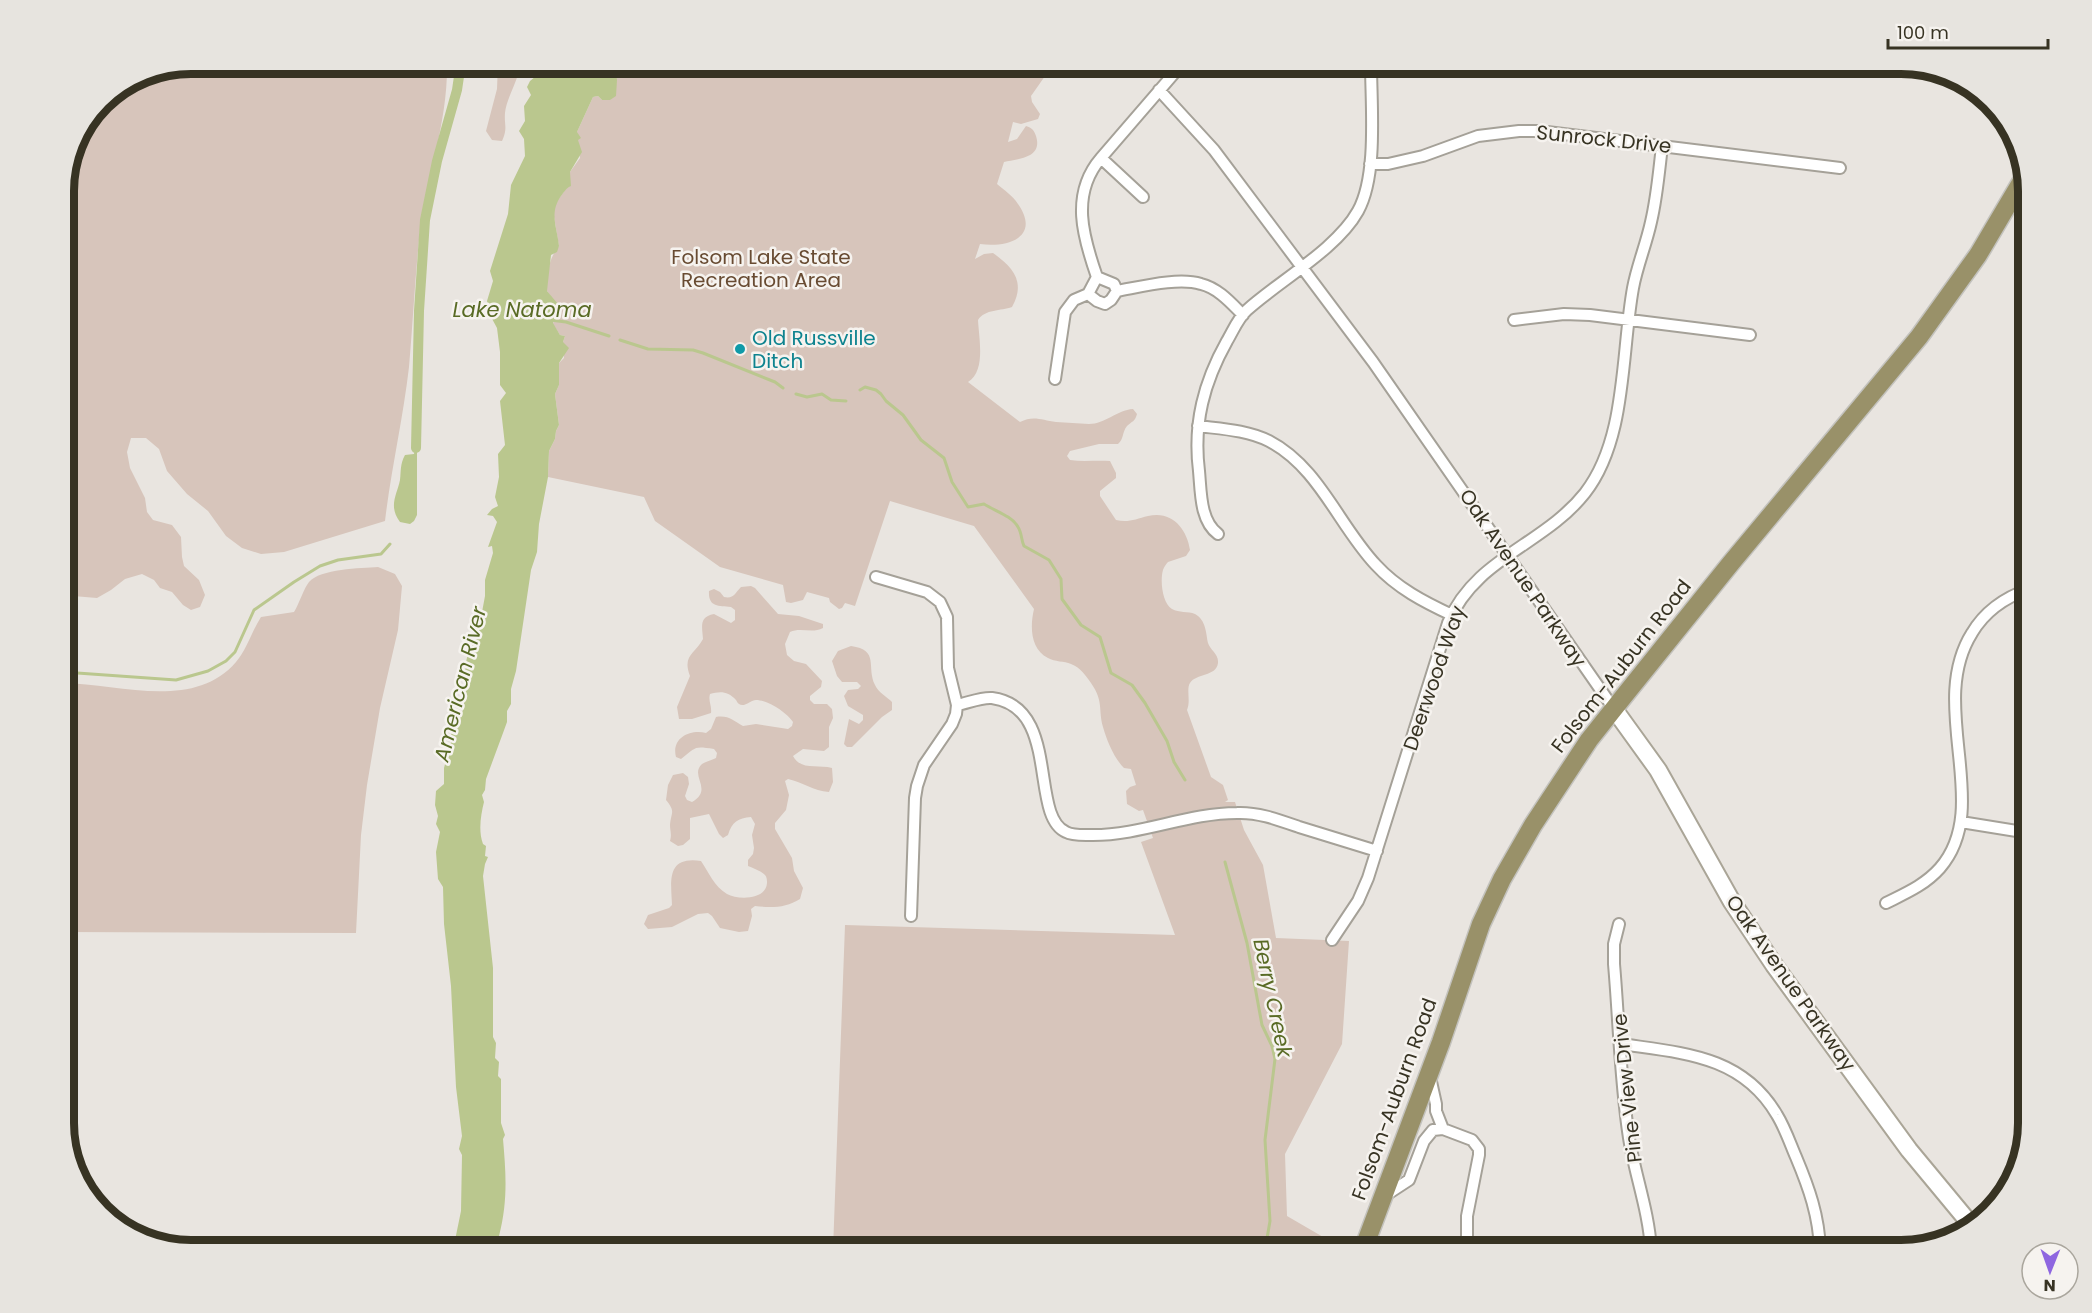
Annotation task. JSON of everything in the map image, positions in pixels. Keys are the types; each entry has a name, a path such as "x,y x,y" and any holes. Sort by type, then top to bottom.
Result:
{"main road":[{"name":"Folsom-Auburn Road","path":"1367,1240 1429,1074 1481,924 1502,879 1563,779 1614,709 1744,547 1919,338 1978,255 2018,188"},
{"name":"Oak Avenue Parkway","path":"1614,709 1658,770 1732,902 1774,965 1909,1149 1967,1219"}],"street":[{"path":"1055,379 1065,312 1074,300 1088,294 1097,277 1081,219 1085,186 1101,158 1174,74"},
{"path":"1218,534 1209,526 1204,515 1198,469 1198,426 1204,391 1211,372 1243,315 1338,237 1352,222 1365,194 1371,164 1371,74"},
{"name":"Oak Avenue Parkway","path":"1159,90 1214,150 1373,362 1614,709"},
{"name":"Sunrock Drive","path":"1371,164 1406,161 1478,136 1539,131 1840,168"},
{"name":"Deerwood Way","path":"1332,940 1358,901 1377,851 1452,615 1461,597 1483,574 1572,508 1592,484 1603,464 1614,434 1638,266 1652,220 1662,146"},
{"path":"1101,158 1143,197"},
{"path":"1097,277 1114,284 1117,291"},
{"path":"1088,294 1097,301 1105,303 1111,300 1117,291 1171,282 1201,283 1228,300 1243,315"},
{"path":"1514,320 1564,314 1750,335"},
{"path":"1198,426 1253,434 1283,449 1307,471 1364,551 1388,577 1424,602 1452,615"},
{"path":"876,578 919,589 934,596 940,602 947,617 948,668 957,705 952,724 924,765 917,786 911,916"},
{"path":"1886,903 1925,882 1940,867 1951,850 1961,822 1962,801 1953,693 1958,661 1967,640 1985,615 2018,592"},
{"path":"957,705 990,698 1003,701 1020,711 1033,728 1053,816 1057,825 1066,832 1110,835 1213,814 1238,813 1268,817 1377,851"},
{"path":"1961,822 2018,831"},
{"name":"Pine View Drive","path":"1619,924 1614,954 1628,1126 1650,1240"},
{"path":"1621,1044 1702,1057 1734,1071 1755,1087 1777,1115 1813,1198 1818,1217 1819,1240"},
{"path":"1429,1074 1436,1111 1443,1129"},
{"path":"1383,1197 1409,1180 1429,1134 1433,1130 1443,1129 1472,1140 1479,1149 1467,1216 1467,1240"}],"green space":[{"path":"182,74 446,74 441,126 420,230 409,367 385,521 284,552 261,554 242,548 226,536 208,511 187,494 167,471 159,449 146,438 131,438 127,452 130,468 145,498 147,512 153,520 172,525 181,537 184,566 199,580 205,595 200,607 191,610 183,605 172,592 160,588 154,580 142,574 125,579 97,598 74,596 74,175 82,145 93,125 113,102 125,93 160,77"},
{"path":"498,74 518,74 506,107 502,141 492,140 486,131 497,89"},
{"name":"Folsom Lake State Recreation Area","path":"614,74 1046,74 1031,96 1040,114 1038,119 1021,124 1013,122 1008,142 1017,139 1026,126 1035,134 1036,149 1028,156 1004,162 997,184 1018,204 1026,225 1018,238 1010,242 980,244 975,259 984,254 993,253 1006,264 1015,276 1018,290 1016,298 1012,307 989,312 978,320 979,363 974,377 968,382 1020,422 1033,418 1089,424 1100,422 1127,410 1133,409 1137,414 1125,428 1118,444 1099,444 1070,451 1067,456 1070,460 1075,461 1110,461 1116,478 1100,491 1100,496 1116,520 1128,521 1157,515 1171,519 1182,528 1190,550 1186,556 1168,562 1163,570 1164,597 1172,609 1199,617 1205,627 1208,643 1218,660 1214,671 1190,683 1187,710 1211,777 1223,785 1228,800 1225,802 1235,802 1244,830 1263,865 1276,938 1349,941 1342,1044 1285,1154 1287,1216 1328,1240 833,1240 845,925 1175,935 1141,842 1153,838 1143,810 1139,811 1127,804 1126,791 1136,785 1131,769 1124,768 1111,749 1103,727 1095,690 1077,667 1051,659 1038,649 1032,630 1034,609 974,526 890,501 855,606 845,603 839,609 830,602 829,598 807,592 803,600 786,602 783,585 720,567 655,521 644,497 548,477 549,451 559,425 555,394 559,385 559,363 564,358 565,336 560,335 553,324 554,307 547,291 550,262 559,246 553,211 563,193 570,172 580,158 577,132 593,97 598,96 602,100 610,100"},
{"path":"378,567 395,574 402,586 398,630 380,708 367,785 361,835 356,933 74,932 74,684 155,691 199,686 219,677 236,662 261,617 294,612 309,582 322,574"},
{"path":"751,586 778,614 799,616 823,624 823,628 819,630 790,632 785,644 787,655 794,661 806,664 822,681 821,687 810,696 810,700 814,704 827,704 832,709 833,718 829,727 829,747 824,751 803,749 793,756 800,764 832,768 833,782 829,792 788,779 785,781 789,795 786,810 775,823 775,829 792,858 794,871 803,888 800,899 778,907 755,906 751,909 752,916 748,931 739,932 720,928 708,913 698,914 672,927 648,929 644,924 648,915 672,905 673,872 682,862 701,861 719,887 732,896 744,898 757,896 762,893 767,883 766,876 748,866 748,860 754,848 752,835 755,824 751,817 742,818 736,822 728,835 723,838 709,814 690,818 690,839 678,846 670,841 672,810 666,800 668,785 673,775 683,773 688,777 689,784 685,796 687,800 692,802 698,797 701,792 699,769 702,764 716,758 717,753 714,749 699,748 681,759 676,757 676,745 683,736 694,732 706,733 711,729 716,717 728,718 743,726 756,724 788,729 792,726 793,722 790,718 771,705 756,700 741,705 727,693 721,692 710,694 711,713 692,719 679,719 677,707 690,676 688,659 703,639 704,620 714,614 731,623 735,620 735,610 712,603 709,591 714,589 724,597 730,597 741,587"},
{"path":"851,646 866,651 869,655 875,685 892,702 892,710 852,747 847,747 844,744 849,719 859,724 863,720 863,715 848,706 844,696 848,690 858,689 861,686 857,682 842,682 837,676 832,661 838,651"}],"water":[{"name":"Lake Natoma","path":"539,74 547,76 548,74 616,74 616,96 610,100 602,100 598,96 593,97 577,132 581,138 578,140 582,152 570,172 571,186 561,196 555,208 559,246 557,252 551,255 547,291 558,304 553,323 560,335 565,336 563,342 569,348 559,363 559,385 555,394 559,425 549,451 548,477 539,524 537,552 531,570 516,671 511,689 511,704 482,795 484,802 481,834 483,844 486,846 485,856 488,857 483,876 493,968 493,1037 496,1043 495,1058 499,1062 501,1123 505,1135 503,1139 505,1199 499,1240 455,1240 461,1211 462,1155 459,1149 462,1136 456,1087 443,887 438,879 436,852 440,832 436,824 438,816 435,805 436,791 444,784 444,768 451,742 448,741 464,708 464,694 469,680 467,676 461,679 461,673 467,667 471,641 477,639 485,596 485,580 493,553 492,546 488,547 497,522 493,516 487,515 498,506 495,497 499,477 498,454 505,445 500,401 506,393 500,385 497,328 490,315 487,301 493,281 490,271 508,214 511,185 525,156 524,139 519,131 525,121 524,106 531,95 527,87"},
{"path":"417,448 417,515 410,524 400,522 394,506 403,458 405,455 414,454"}],"waterway":[{"path":"416,448 419,311 425,220 437,161 459,74"},
{"path":"550,320 566,322 609,336"},
{"path":"620,340 648,349 693,350 775,382 783,388"},
{"path":"860,390 865,387 881,394 903,415 921,440 944,458 952,482 968,507 984,504 1008,517 1018,527 1024,546 1049,560 1061,579 1062,599 1081,625 1100,637 1111,673 1132,685 1145,703 1167,741 1174,762 1185,780"},
{"path":"796,394 807,397 822,394 831,400 846,401"},
{"path":"74,673 176,680 208,671 226,661 235,652 254,610 294,582 320,566 338,560 381,554 390,544"},
{"name":"Berry Creek","path":"1225,862 1247,943 1262,1025 1272,1046 1275,1059 1265,1140 1270,1221 1267,1240"}],"place":[{"name":"Old Russville Ditch","path":"740,349"}],"water label":[{"name":"American River","path":"460,684"}]}
